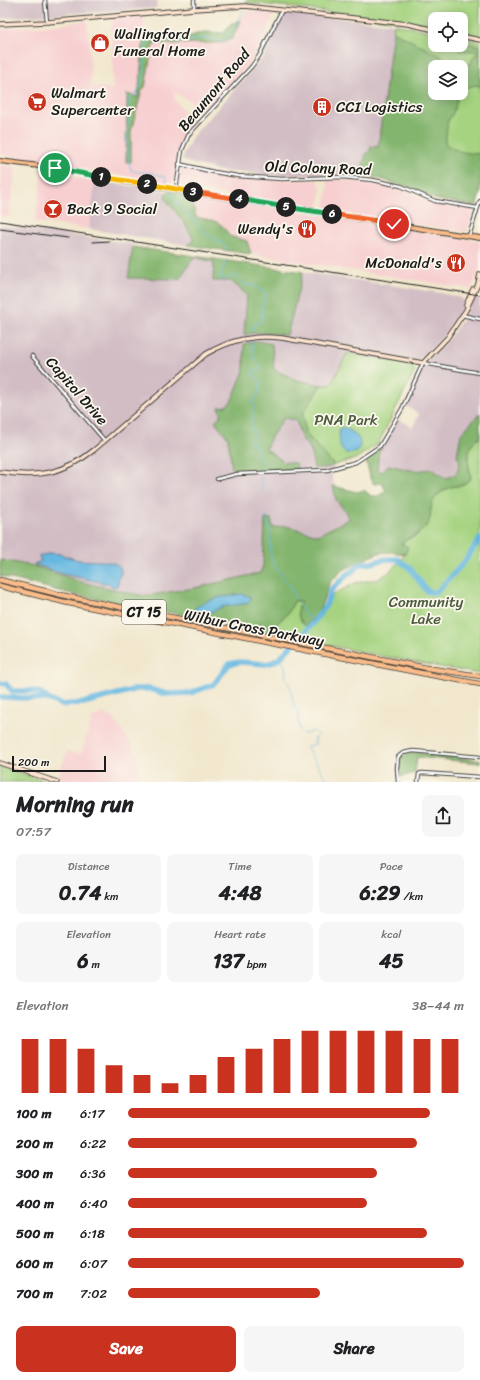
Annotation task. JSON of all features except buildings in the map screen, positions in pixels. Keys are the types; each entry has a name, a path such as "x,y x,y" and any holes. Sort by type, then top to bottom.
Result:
{"highway":[{"name":"Wilbur Cross Parkway","path":"0,580 70,597 428,668 480,676"},
{"name":"Wilbur Cross Parkway","path":"0,586 68,603 480,684"}],"main road":[{"path":"0,161 55,168 480,238"}],"street":[{"path":"45,0 47,22"},
{"path":"194,0 194,9"},
{"path":"0,24 47,22 245,6 408,24 428,28"},
{"name":"Beaumont Road","path":"176,189 182,150 189,134 252,66 259,56 283,9"},
{"path":"468,37 480,40"},
{"name":"Old Colony Road","path":"179,164 238,176 282,179 342,177 373,180 401,186 435,201 478,208"},
{"path":"469,236 480,201"},
{"path":"217,479 237,474 327,470 356,462 380,446 402,409 423,363 447,338 463,313 480,274"},
{"path":"463,313 480,319"},
{"path":"0,472 28,475 44,474 60,470 82,460 206,354 240,339 253,337 282,338 480,372"},
{"name":"Capitol Drive","path":"32,356 105,441"},
{"path":"398,782 398,757 408,751 480,757"},
{"path":"0,763 57,782"},
{"path":"418,782 419,774 422,773 480,778"}],"shaded area":[{"path":"0,0 158,0 156,8 0,18"},
{"path":"246,10 274,13 252,60 206,111 178,94 173,93 176,102 196,122 184,138 179,148 175,180 171,184 160,184 126,176 0,154 0,29 56,25 87,20 91,86 113,89 111,18 144,16 143,56 138,98 127,94 127,162 131,162 131,131 142,90 145,87 153,44 221,43 232,39"},
{"path":"290,13 394,24 378,147 366,154 360,176 269,175 222,171 183,161 183,156 192,137 263,58 282,16"},
{"path":"0,165 16,167 8,217 0,216"},
{"path":"181,167 225,175 277,180 317,180 321,186 320,201 317,209 182,187 178,181"},
{"path":"45,172 95,181 89,229 35,222 42,175"},
{"path":"327,179 352,180 391,186 435,203 471,209 473,211 468,230 465,232 325,210 328,187"},
{"path":"95,181 168,191 166,193 193,238 193,242 187,245 89,229"},
{"path":"190,194 480,241 480,268 470,289 251,254 247,241 229,236 225,228 217,222 196,217"},
{"path":"0,225 133,244 129,278 194,257 214,262 231,281 247,295 244,335 268,332 287,335 303,272 441,293 461,298 464,301 458,316 439,341 420,359 411,364 347,353 305,433 334,465 332,475 336,500 348,513 349,519 318,535 286,526 273,528 265,519 263,566 260,573 195,588 144,596 85,583 34,566 0,560"},
{"path":"473,298 480,299 480,413 477,417 460,461 457,473 447,478 443,477 432,469 415,471 403,469 382,472 377,470 381,449 378,449 398,419 413,427 419,414 405,405 422,368 427,360 445,344 463,319"},
{"path":"103,713 113,718 137,753 138,770 135,782 67,782 58,778 67,751 81,754 92,719"}],"green space":[{"path":"246,0 480,0 480,39 468,36 468,12 428,12 428,27 405,22 282,6 246,3"},
{"path":"241,20 232,39 221,43 153,44 145,87 142,90 131,131 131,162 126,162 127,94 138,97 144,37 151,39 172,39 188,37 203,32 224,33 230,25"},
{"path":"394,24 428,31 428,52 468,52 468,39 480,42 480,194 476,206 435,199 444,100 468,100 468,60 428,60 428,69 387,80"},
{"path":"393,31 428,50 428,52 433,52 448,60 428,60 428,100 457,100 453,113 448,121 445,143 457,150 480,154 480,194 476,206 435,199 415,189 373,177 360,176 366,154 370,151 371,146 378,147"},
{"path":"468,44 480,46 480,87 476,85 468,87 468,64 471,64 472,59 478,51 468,51"},
{"path":"168,191 190,194 196,217 212,220 223,226 229,236 247,241 251,254 187,245 193,242 193,238 185,224 165,198"},
{"path":"133,247 303,272 287,335 260,333 244,335 247,295 231,281 213,281 214,262 194,257 179,279 128,278"},
{"path":"258,341 272,344 274,370 297,380 321,385 303,413 305,433 334,465 327,468 314,468 310,448 302,440 296,420 284,418 271,437 266,449 284,462 296,463 297,469 238,472 232,469 228,438 215,421 222,414 219,407 226,406 231,402 244,371 244,344"},
{"name":"PNA Park","path":"347,353 411,364 415,371 378,444 355,459 334,465 305,433 303,413 321,385 331,385"},
{"path":"480,413 480,437 471,446 468,455 471,478 469,481 464,484 447,488 437,495 432,503 429,520 426,527 401,544 408,547 405,554 391,552 378,553 343,570 330,582 318,614 305,626 298,615 298,609 301,603 295,600 288,613 274,626 272,634 205,619 76,595 0,576 0,560 34,566 85,583 144,596 195,588 260,573 263,566 265,519 271,519 273,528 286,526 318,535 349,519 347,513 336,500 333,486 357,492 364,490 371,496 378,496 386,491 382,483 374,484 371,481 366,460 378,449 382,448 379,451 377,470 382,472 388,465 415,471 432,469 443,477 447,478 457,473 460,461 457,456 461,434"},
{"name":"Community Lake","path":"480,437 480,674 272,634 274,626 288,613 295,600 301,603 305,626 320,612 326,601 334,594 355,583 378,579 388,573 400,561 407,551 401,544 416,536 429,522 430,506 436,496 450,487 459,486 471,478 468,460 469,450 475,441"},
{"path":"411,752 480,760 480,763 417,757 415,773 400,777 400,758"},
{"path":"0,766 48,782 0,782"}],"water":[{"path":"342,427 346,428 357,436 360,444 357,452 346,453 341,448 339,429"},
{"path":"51,553 79,560 103,561 116,564 120,567 121,572 118,578 118,585 114,587 109,584 63,574 34,564 41,561 39,556"},
{"path":"242,594 251,597 249,603 222,607 201,617 195,610 195,608 200,605 212,600"}],"waterway":[{"path":"167,183 165,177 152,173 131,170 128,157 128,105 132,97 137,94 143,78 147,39 157,41 166,39 173,41 196,40 202,38 220,42 232,32 243,10"},
{"path":"170,192 179,206 205,232 215,240 222,243 227,249"},
{"path":"225,261 220,274 221,279 236,276 244,285 253,285 266,294 262,304 262,317 260,322 255,324 252,331"},
{"path":"252,341 253,357 260,366 258,371 253,370 252,373 254,376 257,376 260,382 259,393 252,402 255,408 252,420 254,433 251,440 257,447 258,450 255,457 261,459 261,468"},
{"path":"261,477 262,492"},
{"path":"266,515 270,531 272,560 274,565 282,574 282,580 288,583 296,599"},
{"path":"0,683 6,684 12,691 32,691 41,693 48,699 61,705 83,703 137,689 149,689 167,694 191,693 214,684 229,664 240,662 266,664 280,658 313,623 326,605 331,590 361,564 386,559 397,559 409,567 427,591 436,593 465,561 480,539"},
{"path":"298,604 313,623"},
{"path":"280,658 286,668 285,678 290,686 294,706 299,712 298,720 300,732 305,734 314,731 318,735 317,738 315,738 315,744 306,746 325,777 332,782"},
{"path":"0,697 48,699"}],"railway":[{"path":"0,221 480,295"},
{"path":"0,229 68,238"},
{"path":"93,242 109,241"}],"place":[{"name":"Wallingford Funeral Home","path":"100,43"},
{"name":"Walmart Supercenter","path":"37,102"},
{"name":"CCI Logistics","path":"322,107"},
{"name":"Back 9 Social","path":"53,209"},
{"name":"Wendy's","path":"307,229"},
{"name":"McDonald's","path":"456,263"}],"route":[{"path":"55,168 128,182 394,224"}]}
